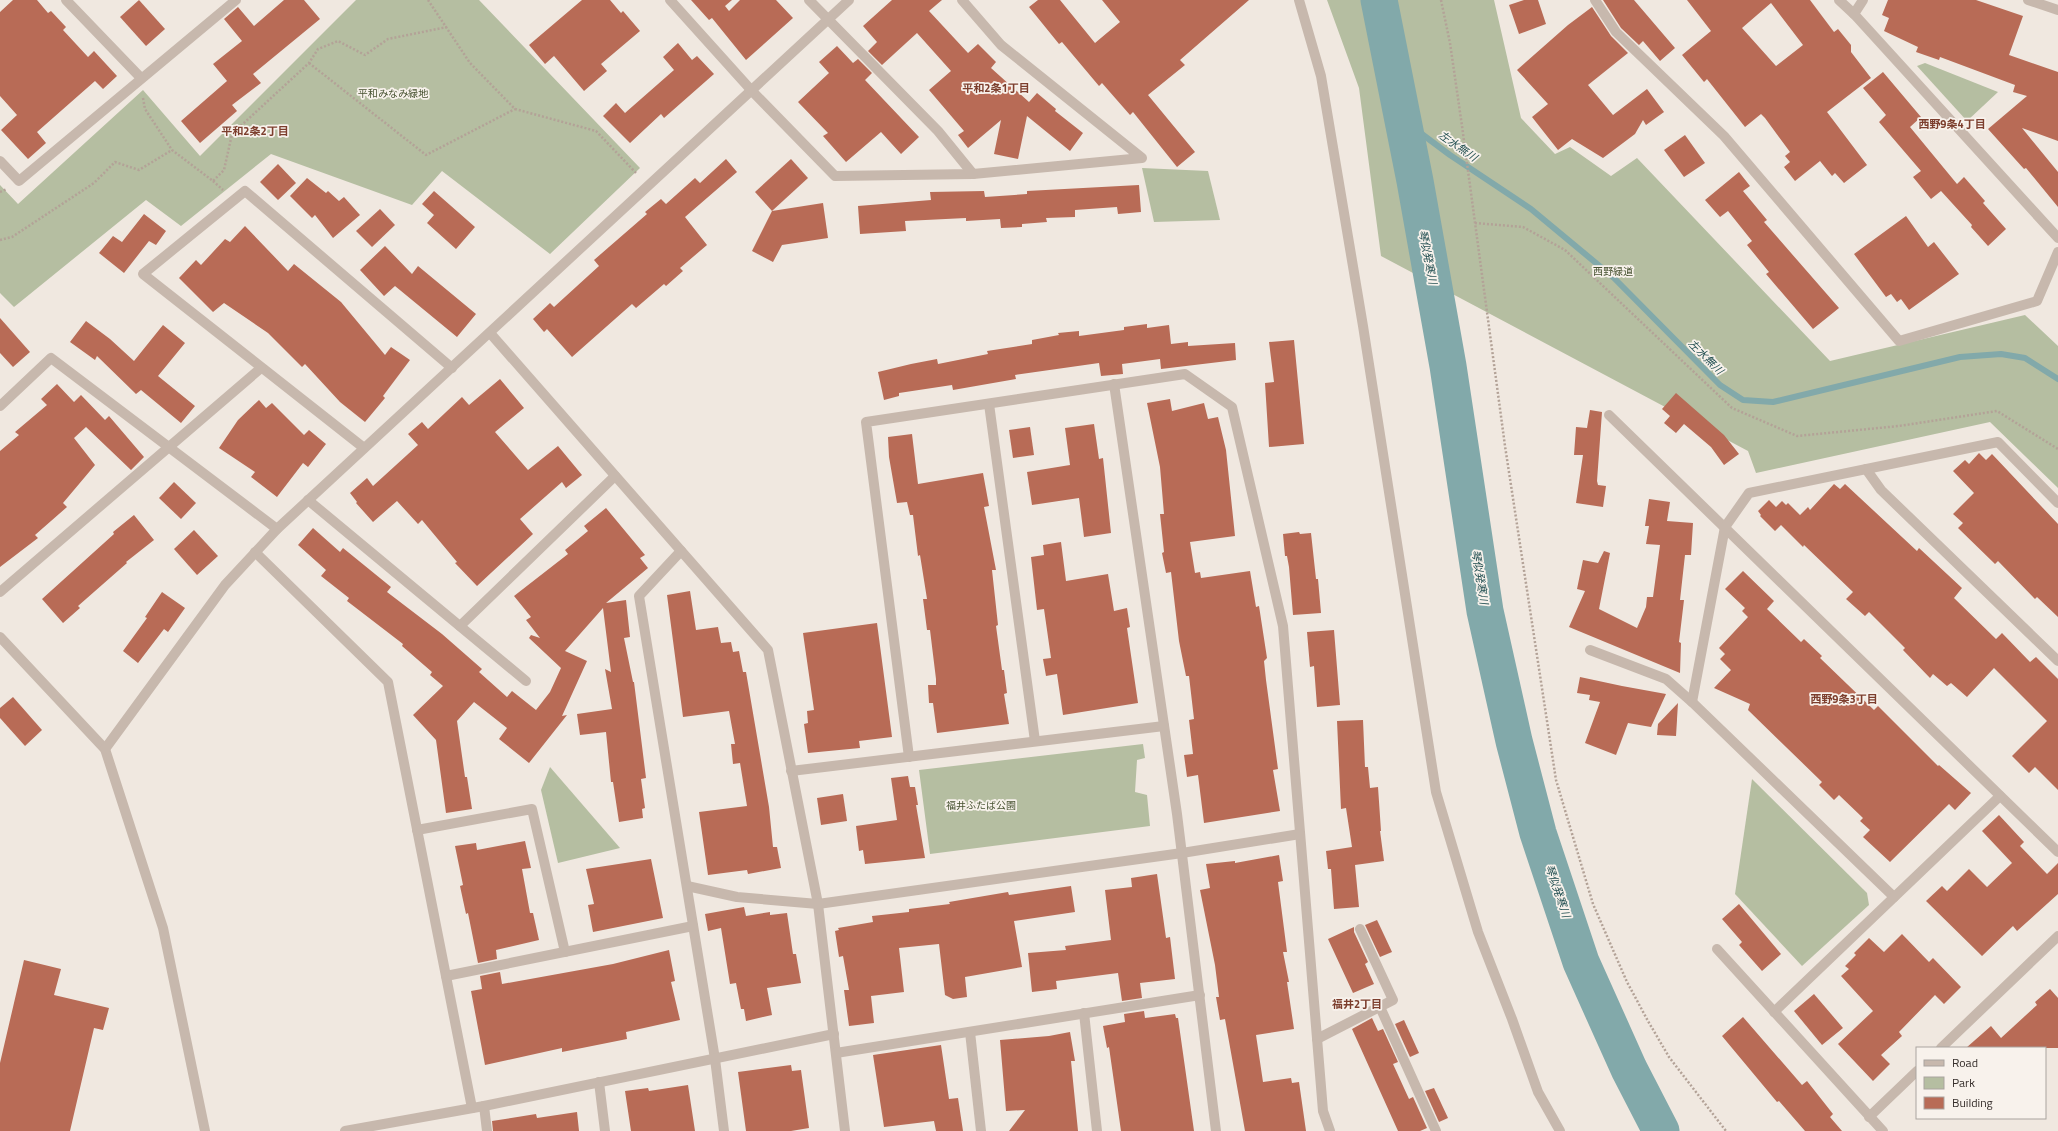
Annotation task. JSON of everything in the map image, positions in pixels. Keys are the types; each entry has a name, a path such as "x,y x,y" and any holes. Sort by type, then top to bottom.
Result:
{"street":[{"path":"66,0 141,78"},
{"path":"0,161 19,181 236,0"},
{"path":"670,0 752,90 835,176 973,174 1142,158 1001,44 962,0"},
{"path":"810,0 938,131 973,174"},
{"path":"105,749 225,585 277,528 849,0"},
{"path":"1299,0 1321,76 1363,326 1436,792 1478,932 1512,1019 1538,1092 1560,1131"},
{"path":"1595,0 1616,32 1724,136 1899,341 2037,301 2058,252"},
{"path":"1839,0 1854,14 2058,238"},
{"path":"1854,14 1863,0"},
{"path":"2028,0 2058,10"},
{"path":"364,448 143,274 245,191 452,368"},
{"path":"490,333 768,650 818,904 846,1131"},
{"path":"2,399 51,358 277,528"},
{"path":"0,592 261,368"},
{"path":"909,757 866,422 1185,374 1232,407 1283,626 1323,1111 1330,1131"},
{"path":"1114,384 1182,853 1216,1131"},
{"path":"989,404 1034,741"},
{"path":"1609,416 1726,527 2058,852"},
{"path":"1692,702 1726,527 1749,493 1998,442 2058,503"},
{"path":"1866,469 1881,490 2058,661"},
{"path":"460,626 616,476"},
{"path":"308,500 526,681"},
{"path":"681,551 639,596 715,1059 724,1131"},
{"path":"255,552 388,682 472,1108"},
{"path":"0,637 105,749 163,928 205,1131"},
{"path":"1590,650 1666,679 1692,702 1894,897"},
{"path":"792,771 1164,726"},
{"path":"1774,1012 2000,796"},
{"path":"417,830 532,809 565,952"},
{"path":"687,886 738,897 818,904 1182,853 1300,834"},
{"path":"446,976 693,926"},
{"path":"1317,1039 1393,1000 1360,928"},
{"path":"1942,1047 2058,936"},
{"path":"1717,948 1883,1131"},
{"path":"836,1053 1200,995"},
{"path":"1380,1007 1436,1131"},
{"path":"1084,1014 1097,1131"},
{"path":"970,1032 981,1131"},
{"path":"345,1131 360,1130 484,1106 834,1034"},
{"path":"1869,1117 1916,1072"},
{"path":"599,1082 605,1131"},
{"path":"484,1106 487,1131"}],"path":[{"path":"428,0 470,63 515,109 596,131 648,186"},
{"path":"1441,0 1450,43 1506,454 1556,780 1593,904 1627,982 1669,1056 1726,1131"},
{"path":"141,78 144,109 172,150 213,181 224,170 232,134 309,63 318,48 338,41 365,56 388,39 446,27"},
{"path":"309,63 426,154 515,109"},
{"path":"0,240 12,237 94,183 115,162 139,170 172,150"},
{"path":"1475,223 1523,227 1566,250 1732,408 1797,436 1899,426 1997,411 2058,450"}],"green space":[{"name":"平和みなみ緑地","path":"356,0 479,0 640,168 550,254 442,171 412,205 271,154 181,226 146,200 14,307 0,293 0,185 18,204 143,90 200,156"},
{"name":"西野緑道","path":"1327,0 1494,0 1521,118 1555,154 1570,147 1611,176 1637,158 1830,361 2025,315 2058,346 2058,488 1990,422 1756,473 1748,451 1381,256 1359,88"},
{"path":"1925,63 1998,92 1967,121 1917,66"},
{"path":"1142,168 1208,171 1220,220 1154,222"},
{"name":"福井ふたば公園","path":"1143,744 1145,758 1137,760 1135,792 1147,795 1150,826 930,854 919,770"},
{"path":"550,767 620,848 558,863 541,790"},
{"path":"1752,779 1867,893 1869,905 1802,966 1735,894"}],"building":[{"path":"13,0 37,0 48,13 51,11 66,27 63,30 88,57 94,51 117,76 103,89 95,81 37,132 46,143 28,159 1,130 17,115 0,96 0,12"},
{"path":"139,0 165,29 146,46 120,17"},
{"path":"284,0 304,0 320,19 253,74 261,83 232,105 237,111 200,143 181,121 227,81 213,64 242,41 224,19 238,7 254,26"},
{"path":"582,0 610,0 621,13 623,11 640,31 601,64 607,71 584,91 554,56 545,64 529,45"},
{"path":"691,0 732,0 725,6 729,11 740,0 776,0 793,18 746,60 712,18 709,20"},
{"path":"892,0 942,0 929,11 968,53 978,44 996,62 991,68 1029,102 1037,93 1056,109 1055,111 1083,133 1070,151 1027,116 1018,159 994,154 1001,120 968,148 958,135 964,131 929,90 951,71 917,33 882,65 868,51 877,42 863,26"},
{"path":"1038,0 1060,0 1095,43 1120,22 1102,0 1249,0 1180,60 1185,65 1148,95 1195,152 1177,167 1133,112 1130,115 1102,83 1099,86 1062,42 1059,44 1029,7"},
{"path":"1524,0 1538,0 1546,24 1519,34 1509,5"},
{"path":"1603,0 1634,0 1675,48 1660,61 1643,41 1639,45 1621,28"},
{"path":"1687,0 1810,0 1834,32 1838,29 1851,45 1851,52 1871,78 1827,112 1867,165 1844,183 1835,173 1832,176 1820,161 1795,181 1784,167 1790,162 1785,156 1790,152 1765,118 1761,114 1745,127 1707,79 1704,82 1682,55 1711,31","holes":["1771,3 1803,45 1776,66 1742,28"]},
{"path":"1888,0 1976,0 2023,16 2009,55 2058,72 2058,141 2022,128 2058,172 2058,207 2026,168 2024,169 1988,129 2027,96 2013,92 2015,85 1940,57 1939,60 1916,52 1918,47 1884,31 1889,18 1882,15"},
{"path":"1592,7 1611,36 1628,53 1588,85 1613,115 1647,89 1664,112 1646,125 1643,120 1635,134 1603,158 1572,139 1558,150 1532,117 1548,104 1517,70 1568,25"},
{"path":"678,43 692,60 697,56 714,74 664,118 661,114 630,143 603,116 616,103 625,113 674,70 663,57"},
{"path":"837,46 853,63 858,59 872,73 865,80 919,137 901,154 881,132 846,162 823,136 828,133 798,102 829,73 819,62"},
{"path":"1883,72 1921,117 1910,127 1957,184 1964,177 1985,201 1983,203 2006,229 1988,246 1971,227 1972,225 1941,191 1931,199 1913,177 1921,171 1879,122 1886,115 1863,88"},
{"path":"1685,135 1705,163 1684,177 1664,150"},
{"path":"726,159 737,172 685,217 707,245 680,268 683,271 666,286 664,284 636,308 632,304 572,357 547,329 544,332 533,319 550,303 554,307 599,266 594,260 647,214 645,212 661,199 666,204 695,178 700,183"},
{"path":"791,159 808,178 772,211 755,192"},
{"path":"278,164 296,183 278,200 260,182"},
{"path":"1739,172 1750,186 1743,191 1767,220 1764,222 1839,308 1813,329 1766,274 1769,272 1747,245 1752,241 1728,211 1720,217 1705,200"},
{"path":"307,178 326,193 328,191 339,201 344,197 360,215 333,238 315,215 312,218 290,196"},
{"path":"1139,185 1141,212 1118,214 1117,207 1075,210 1075,217 1046,218 1047,222 1022,224 1022,227 1001,228 1000,219 966,221 966,218 905,221 906,231 860,234 858,206 931,200 930,192 984,191 985,197 1027,194 1027,191"},
{"path":"434,191 475,227 456,249 427,223 434,215 422,204"},
{"path":"823,203 828,238 782,245 773,262 752,251 772,211"},
{"path":"380,209 395,225 372,247 356,231"},
{"path":"144,214 166,231 156,245 149,241 124,273 99,253 113,236 122,242"},
{"path":"1906,216 1928,247 1934,242 1959,274 1909,310 1901,299 1897,302 1891,294 1886,297 1854,254"},
{"path":"245,226 288,271 294,264 341,302 385,355 391,347 410,360 383,396 385,398 365,422 340,402 305,364 302,367 268,333 224,303 213,312 179,278 196,260 201,265 225,239 230,242"},
{"path":"385,246 412,274 418,266 476,314 457,337 395,286 384,296 360,270"},
{"path":"0,318 30,352 13,367 0,353"},
{"path":"86,321 110,339 134,361 163,325 185,343 158,376 195,406 181,423 141,390 136,394 97,356 95,360 70,342"},
{"path":"1147,324 1147,328 1169,325 1171,344 1188,342 1188,346 1235,343 1236,360 1161,369 1160,359 1122,364 1123,374 1101,376 1099,363 1015,375 1016,379 953,390 952,385 899,393 899,396 884,400 878,372 937,359 938,364 988,354 987,351 1032,344 1032,340 1059,335 1058,333 1079,331 1079,336 1124,330 1124,327"},
{"path":"1294,340 1304,444 1269,447 1265,383 1274,382 1269,342"},
{"path":"500,379 524,408 495,432 528,470 558,446 582,475 566,488 562,482 520,519 533,534 477,586 455,563 457,562 422,520 418,524 397,501 373,522 356,503 357,502 350,493 367,478 373,486 418,445 408,434 422,422 428,429 462,397 469,405"},
{"path":"57,384 74,402 81,395 105,420 109,416 144,457 131,470 86,427 74,438 95,465 63,503 67,507 35,535 38,538 0,567 0,451 19,435 15,432 47,405 41,399"},
{"path":"1676,393 1724,435 1739,454 1724,465 1711,447 1684,424 1676,433 1664,423 1670,416 1662,409"},
{"path":"1170,399 1172,411 1204,403 1208,419 1218,417 1226,450 1235,536 1190,542 1195,573 1200,572 1201,578 1250,571 1256,607 1259,606 1267,658 1264,661 1278,769 1273,770 1280,811 1204,823 1198,775 1187,777 1184,755 1193,754 1189,720 1194,719 1189,676 1186,676 1179,641 1171,572 1166,573 1162,553 1164,552 1160,514 1164,514 1160,467 1147,403"},
{"path":"259,400 266,408 272,403 304,435 309,430 326,444 308,467 303,463 277,497 251,477 255,472 219,448 238,420"},
{"path":"1590,410 1602,412 1597,481 1598,485 1606,486 1603,507 1576,503 1583,455 1574,455 1576,427 1587,428"},
{"path":"1094,424 1099,459 1103,458 1111,533 1084,537 1079,498 1032,505 1027,472 1070,465 1065,428"},
{"path":"1030,427 1034,455 1013,458 1009,430"},
{"path":"912,434 918,484 983,473 989,506 984,507 996,570 992,570 998,625 996,626 1002,670 1004,670 1007,693 1004,694 1009,724 937,733 933,703 929,703 928,685 936,685 936,679 930,630 927,630 923,599 927,599 920,555 918,556 913,515 910,515 907,502 897,503 889,457 888,437"},
{"path":"1979,453 1986,460 1992,454 2058,524 2058,617 2037,597 2035,599 1998,561 1995,564 1958,528 1963,523 1953,514 1974,493 1953,471 1965,460 1969,464"},
{"path":"174,482 196,503 181,519 159,498"},
{"path":"1834,484 1840,489 1845,484 1917,551 1919,548 1962,588 1954,598 1996,639 2002,633 2030,662 2036,657 2058,679 2058,790 2035,767 2029,773 2012,756 2047,721 1994,668 1967,697 1951,683 1947,686 1933,674 1930,678 1903,650 1905,648 1869,612 1865,616 1846,599 1853,592 1781,525 1775,531 1760,516 1761,515 1758,511 1769,500 1776,507 1782,501 1786,505 1788,503 1800,515 1808,507 1810,510"},
{"path":"1649,499 1670,502 1667,521 1693,523 1691,555 1685,555 1680,600 1684,600 1679,642 1681,643 1680,673 1569,627 1585,591 1577,589 1583,560 1598,563 1604,551 1610,553 1599,609 1637,628 1646,607 1647,597 1653,597 1660,545 1646,544 1649,526 1645,526"},
{"path":"606,508 645,555 640,558 648,568 606,603 626,600 630,637 624,638 634,682 646,778 641,779 645,808 642,809 643,818 619,822 613,782 611,782 606,732 580,735 577,714 612,709 605,669 611,672 603,608 565,651 587,661 562,716 567,715 529,763 499,739 507,728 474,702 457,721 465,777 467,777 472,809 446,813 436,740 413,715 443,686 430,675 432,672 402,646 403,644 347,601 349,598 321,576 326,570 298,545 313,528 340,552 343,548 391,587 387,592 442,634 482,669 479,672 507,697 512,691 536,710 550,692 561,668 529,638 531,635 540,638 526,620 531,617 514,596 568,554 565,550 588,531 584,526"},
{"path":"134,515 154,540 126,562 127,563 78,606 80,608 63,623 42,599 114,534 113,532"},
{"path":"194,530 218,556 197,575 174,549"},
{"path":"1299,532 1300,534 1311,533 1316,579 1318,579 1321,613 1293,615 1289,567 1287,556 1285,556 1283,534"},
{"path":"1061,542 1066,581 1108,574 1114,611 1127,608 1130,627 1127,628 1138,703 1063,715 1057,674 1046,676 1043,659 1051,658 1044,609 1037,610 1031,557 1044,555 1043,545"},
{"path":"1743,571 1774,601 1767,609 1801,642 1804,639 1822,656 1820,658 1874,710 1878,706 1938,766 1939,765 1971,793 1955,810 1949,804 1890,862 1863,837 1870,830 1860,821 1863,818 1839,795 1834,800 1819,785 1822,782 1748,710 1750,704 1714,688 1731,670 1720,659 1725,654 1719,648 1748,617 1742,611 1745,608 1725,589"},
{"path":"690,591 696,630 718,627 721,643 731,642 733,652 739,651 743,672 746,672 769,807 773,847 777,847 781,868 748,874 747,870 708,875 699,812 747,806 740,763 733,764 731,744 735,744 729,711 683,717 667,595"},
{"path":"162,592 185,608 168,632 164,629 138,663 123,651 147,618 145,617"},
{"path":"877,623 892,737 859,741 860,748 808,753 804,724 808,723 807,711 814,710 803,633"},
{"path":"1334,630 1340,705 1317,707 1314,666 1310,667 1307,632"},
{"path":"1580,677 1666,694 1651,727 1628,723 1616,755 1585,743 1600,702 1589,700 1590,695 1577,693"},
{"path":"13,697 42,730 25,746 0,718 0,708"},
{"path":"1678,703 1676,736 1657,735 1658,724"},
{"path":"1363,720 1365,767 1368,767 1370,788 1378,787 1380,831 1384,861 1355,865 1359,907 1334,909 1331,869 1328,869 1326,851 1352,847 1346,808 1341,809 1337,721"},
{"path":"908,776 910,787 915,787 918,805 916,805 925,858 865,864 863,850 859,851 856,826 897,820 891,778"},
{"path":"843,794 847,821 821,825 817,798"},
{"path":"1999,815 2024,842 2020,846 2047,874 2058,863 2058,894 2017,931 2013,926 1982,956 1926,901 1942,886 1947,891 1969,869 1987,887 2012,863 1982,831"},
{"path":"525,841 531,868 522,869 530,913 533,913 539,940 496,950 497,959 478,963 468,913 466,914 460,886 463,885 455,846 476,843 477,850"},
{"path":"1279,855 1283,881 1278,882 1287,952 1283,952 1289,982 1287,982 1294,1029 1256,1035 1263,1082 1291,1078 1292,1083 1299,1082 1306,1131 1245,1131 1225,1019 1220,1020 1216,997 1219,997 1215,965 1200,890 1210,888 1206,864 1235,861 1235,863"},
{"path":"651,859 663,918 593,932 588,905 594,904 586,869"},
{"path":"1157,874 1166,938 1170,937 1175,979 1140,983 1142,998 1122,1001 1118,973 1056,981 1057,989 1032,992 1028,953 1066,950 1065,946 1111,940 1105,890 1132,887 1131,878"},
{"path":"1071,886 1075,912 1014,921 1022,967 965,977 967,997 953,999 945,995 939,944 899,948 904,992 871,996 874,1023 849,1026 844,990 849,990 843,956 839,957 835,931 839,930 838,928 873,922 872,916 909,912 909,909 950,904 949,902 1008,892 1009,895"},
{"path":"1739,904 1781,954 1762,971 1739,945 1742,942 1722,919"},
{"path":"744,907 746,916 770,912 770,915 787,913 793,954 796,954 801,983 767,988 772,1015 746,1021 744,1009 741,1009 736,983 730,984 721,928 708,931 705,914"},
{"path":"1377,920 1392,952 1380,957 1365,925"},
{"path":"1354,927 1354,932 1368,962 1365,964 1374,984 1353,993 1328,939"},
{"path":"1902,934 1929,962 1933,958 1961,987 1944,1004 1935,995 1899,1032 1902,1036 1881,1055 1890,1064 1873,1081 1838,1044 1873,1011 1841,976 1849,969 1845,966 1856,955 1854,953 1869,938 1884,952"},
{"path":"669,950 675,981 671,982 680,1020 626,1032 627,1039 562,1052 562,1048 485,1065 471,991 482,989 480,976 500,972 502,984 613,964"},
{"path":"24,960 61,969 54,995 109,1008 103,1030 94,1028 70,1131 0,1131 0,1063"},
{"path":"2050,989 2058,998 2058,1048 1967,1047 1991,1026 2001,1038 2037,1005 2035,1002"},
{"path":"1814,994 1843,1028 1822,1045 1794,1011"},
{"path":"1144,1011 1145,1018 1175,1014 1176,1018 1178,1018 1194,1131 1121,1131 1109,1047 1107,1048 1103,1026 1125,1022 1124,1014"},
{"path":"1743,1017 1802,1085 1807,1081 1833,1114 1830,1117 1842,1131 1805,1131 1779,1101 1777,1102 1722,1036"},
{"path":"1372,1018 1378,1031 1383,1029 1398,1062 1393,1064 1409,1099 1413,1097 1427,1128 1420,1131 1398,1131 1352,1029"},
{"path":"1404,1020 1419,1053 1410,1057 1395,1024"},
{"path":"1070,1032 1075,1061 1071,1061 1078,1131 1009,1131 1025,1110 1006,1111 1000,1040 1049,1036"},
{"path":"941,1045 949,1099 958,1098 963,1131 936,1131 934,1121 884,1127 873,1055"},
{"path":"791,1065 792,1071 801,1070 809,1128 791,1131 746,1131 738,1072"},
{"path":"688,1085 695,1131 631,1131 625,1091 648,1088 649,1091"},
{"path":"1434,1088 1448,1118 1439,1122 1425,1091"},
{"path":"577,1112 579,1131 493,1131 492,1121 536,1114 537,1118"}],"waterway":[{"name":"琴似発寒川","path":"1379,0 1415,181 1448,366 1485,611 1514,741 1538,833 1581,962 1629,1069 1661,1131"},
{"name":"左水無川","path":"1403,120 1450,155 1531,209 1614,278 1720,385 1743,400 1773,402 1960,357 2001,354 2025,358 2058,379"}],"district":[{"name":"平和2条1丁目","path":"996,88"},
{"name":"西野9条4丁目","path":"1952,124"},
{"name":"平和2条2丁目","path":"255,131"},
{"name":"西野9条3丁目","path":"1844,699"},
{"name":"福井2丁目","path":"1357,1004"}]}
